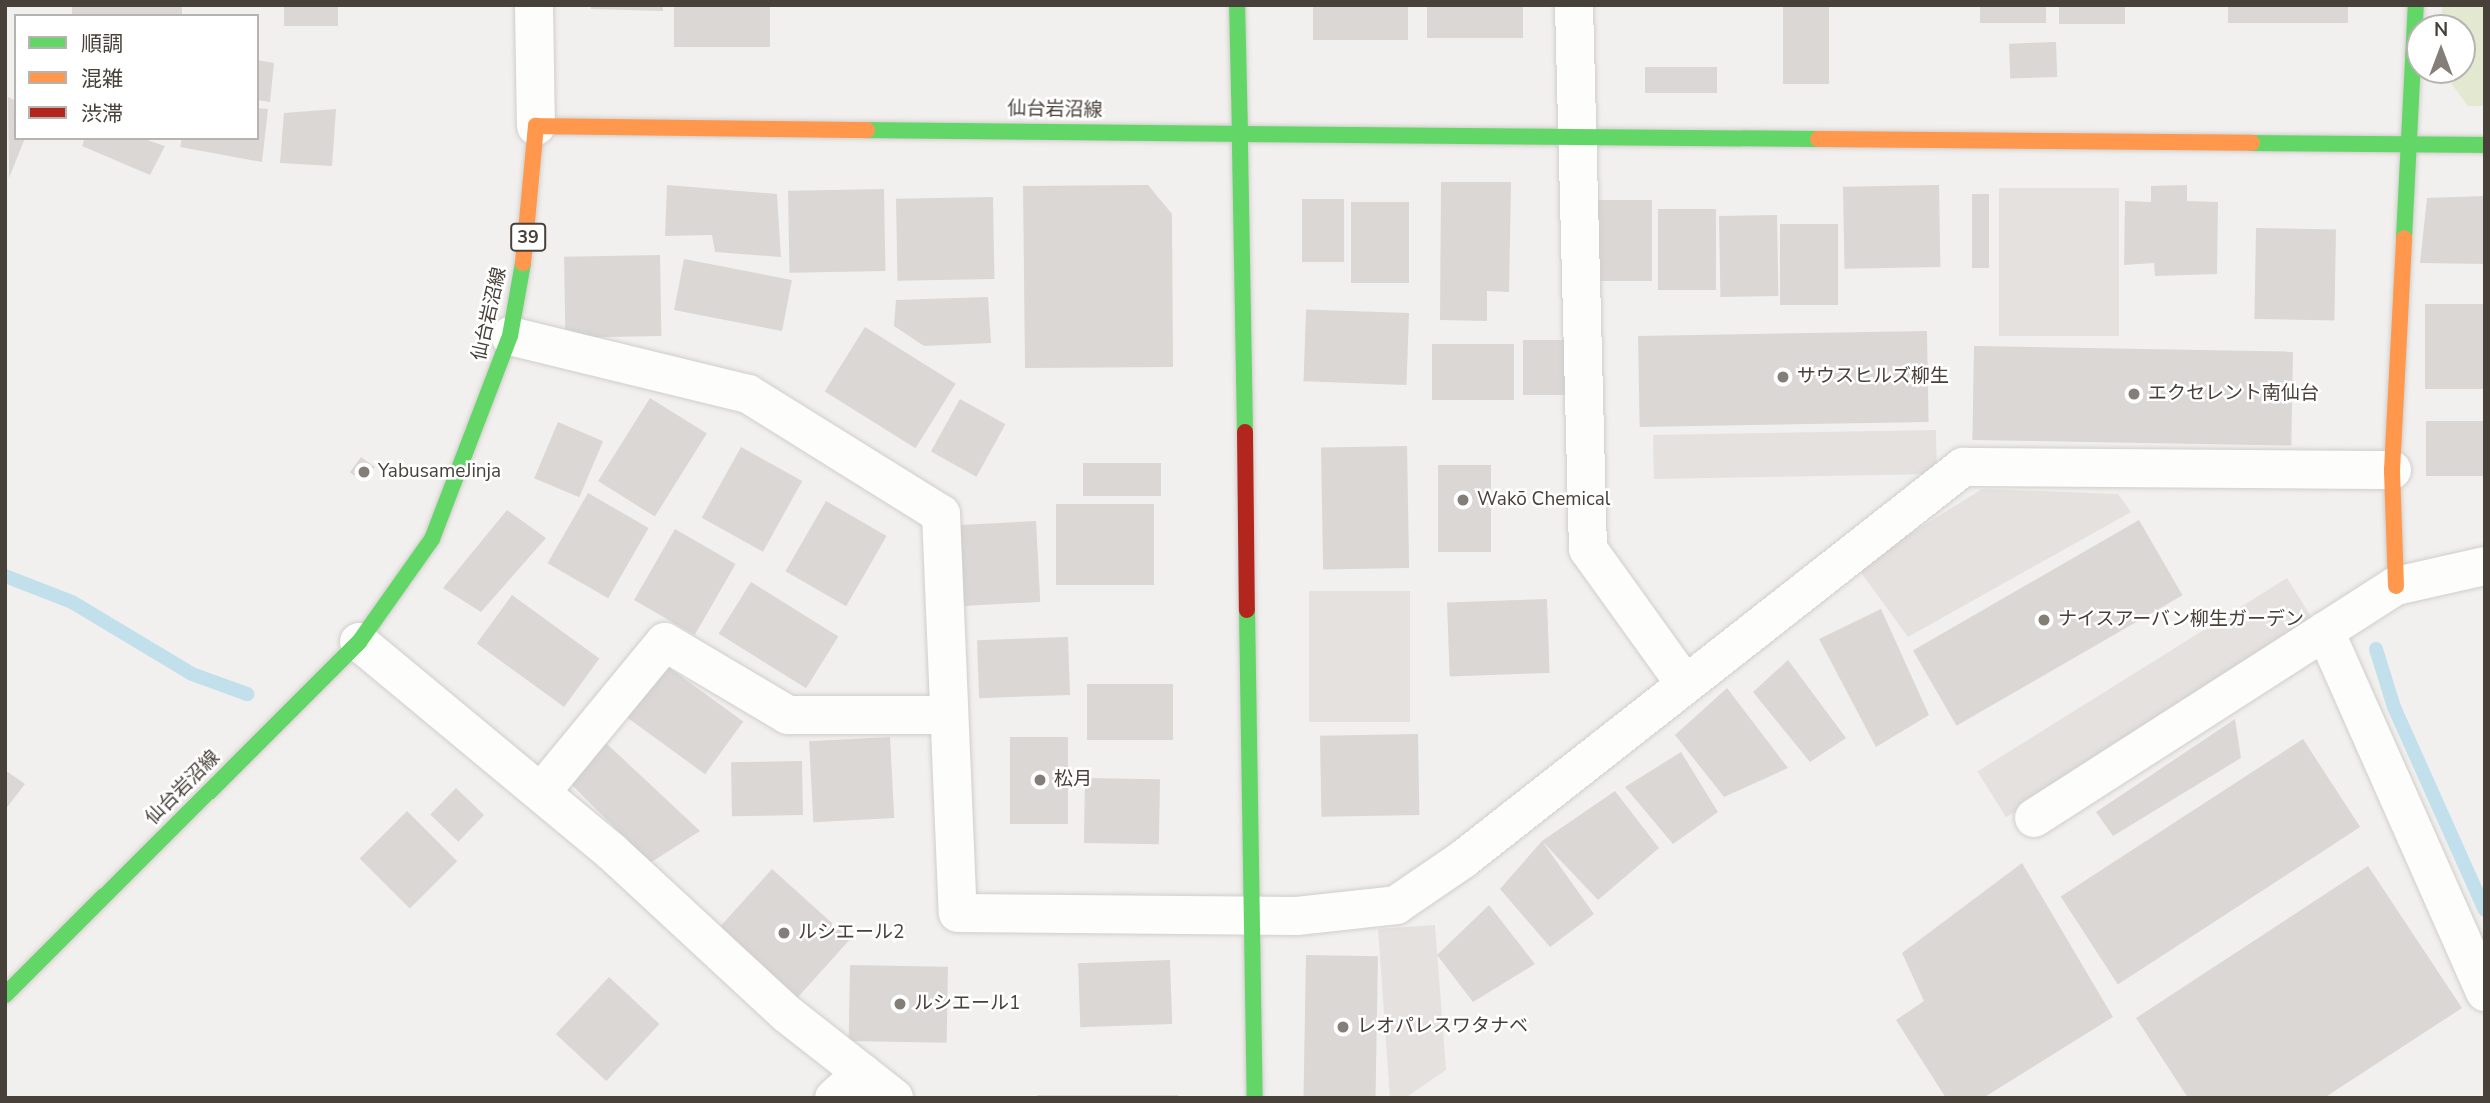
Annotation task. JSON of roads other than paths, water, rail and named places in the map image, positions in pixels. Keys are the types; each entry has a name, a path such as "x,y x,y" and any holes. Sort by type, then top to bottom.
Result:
{"street":[{"path":"534,5 536,126"},
{"path":"1237,5 1255,1098"},
{"path":"1574,5 1580,135 1588,549 1685,684"},
{"path":"2396,586 2392,470 2416,5"},
{"name":"仙台岩沼線","path":"5,995 359,642 432,539 510,336 529,231 536,126 2485,145"},
{"path":"510,336 748,394 941,514 958,913 1250,916 1396,905 1964,467 2392,470"},
{"path":"2034,818 2396,586 2485,566"},
{"path":"2325,631 2485,992"},
{"path":"359,642 541,791 787,1014 894,1098"},
{"path":"541,791 666,642 788,715 948,715"},
{"path":"834,1098 862,1073"}],"waterway":[{"path":"5,576 72,602 192,674 247,694"},
{"path":"2376,649 2394,707 2485,910"}],"place":[{"name":"サウスヒルズ柳生","path":"1783,377"},
{"name":"エクセレント南仙台","path":"2134,394"},
{"name":"YabusameJinja","path":"364,472"},
{"name":"Wakō Chemical","path":"1463,500"},
{"name":"ナイスアーバン柳生ガーデン","path":"2044,620"},
{"name":"松月","path":"1040,780"},
{"name":"ルシエール2","path":"784,933"},
{"name":"ルシエール1","path":"900,1004"},
{"name":"レオパレスワタナベ","path":"1343,1027"}]}
